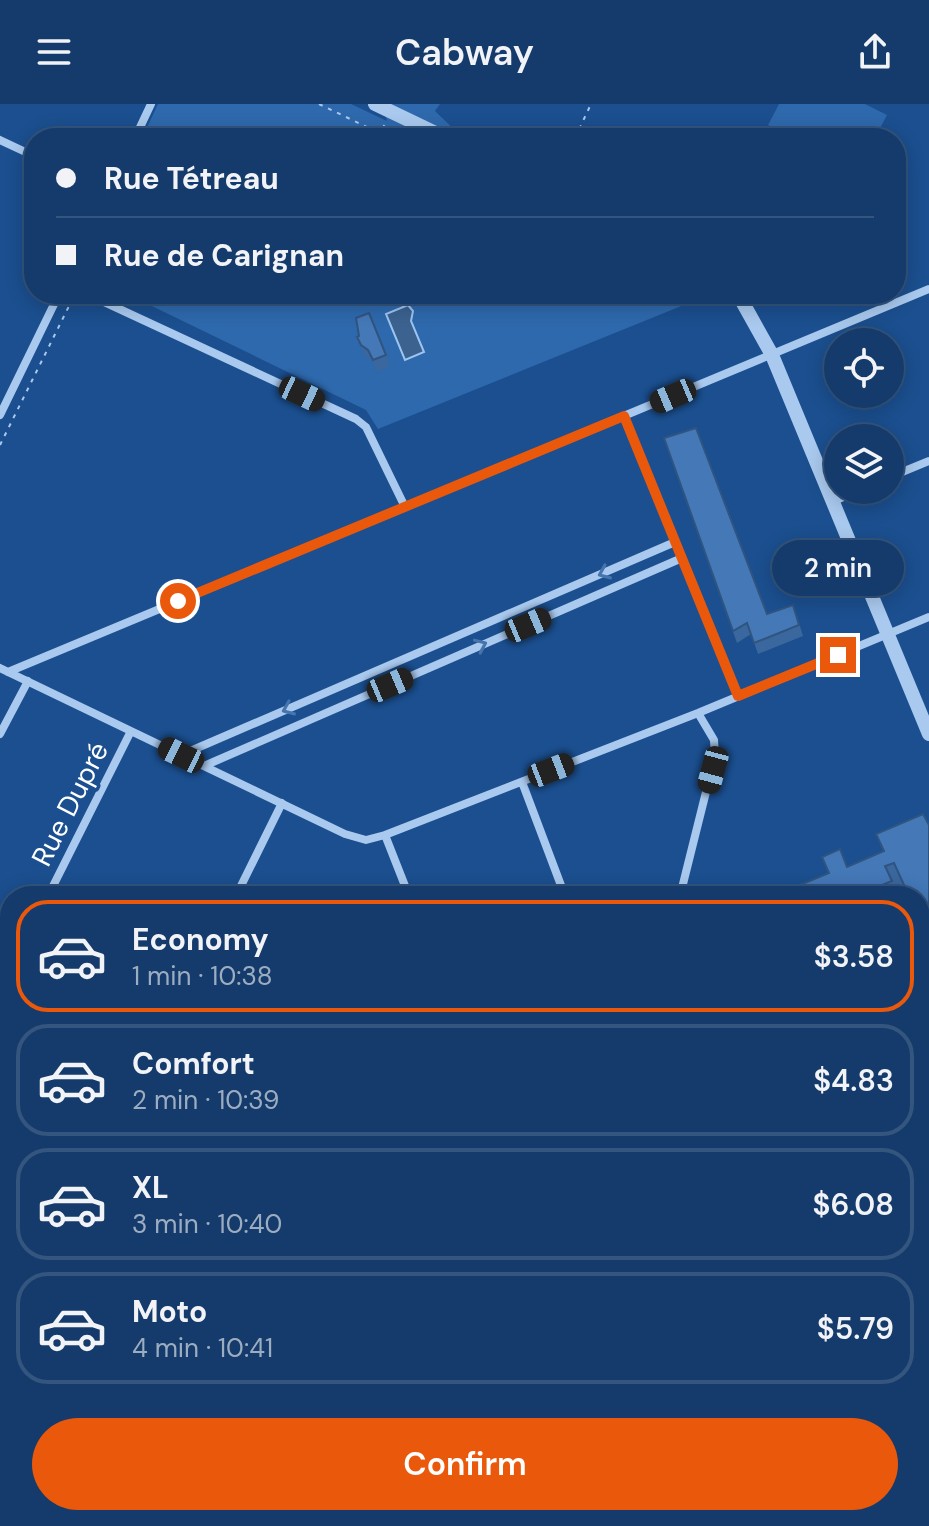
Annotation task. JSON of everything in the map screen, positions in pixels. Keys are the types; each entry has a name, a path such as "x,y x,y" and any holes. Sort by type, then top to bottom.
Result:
{"street":[{"path":"140,128 151,104"},
{"path":"375,104 426,128"},
{"path":"0,140 24,151"},
{"path":"906,299 929,289"},
{"path":"1,409 54,304"},
{"path":"109,304 356,419 366,427 405,507"},
{"path":"744,304 772,355 824,477"},
{"path":"4,670 893,304"},
{"path":"624,416 738,696"},
{"path":"904,471 929,461"},
{"path":"835,504 929,734"},
{"path":"181,755 675,542"},
{"path":"204,766 682,558"},
{"path":"550,596 557,612"},
{"path":"4,670 345,834 366,840 698,713 929,617"},
{"path":"435,646 441,663"},
{"path":"0,734 28,681"},
{"path":"331,690 338,707"},
{"path":"682,886 715,756 714,740 698,713"},
{"name":"Rue Dupré","path":"53,886 131,731"},
{"path":"522,782 561,886"},
{"path":"241,886 282,803"},
{"path":"385,835 405,886"}],"path":[{"path":"319,104 369,128"},
{"path":"580,128 591,104"},
{"path":"382,128 392,111"},
{"path":"0,445 70,304"}],"shaded area":[{"path":"158,104 351,104 387,121 382,104 440,104 435,111 453,128 147,128"},
{"path":"779,104 865,104 887,115 880,128 774,128 768,125"},
{"path":"148,304 686,304 378,429 366,410"},
{"path":"408,305 413,311 411,321 424,352 405,360 386,314"}],"building":[{"path":"369,313 386,355 373,360 357,337 356,318"},
{"path":"696,428 767,614 793,605 799,625 754,643 747,623 733,631 664,438"},
{"path":"923,814 929,825 929,886 904,886 894,863 885,866 892,881 880,886 797,886 829,873 822,857 840,849 847,867 884,851 876,834"}],"route":[{"path":"178,601 624,416 738,696 838,655"}]}
